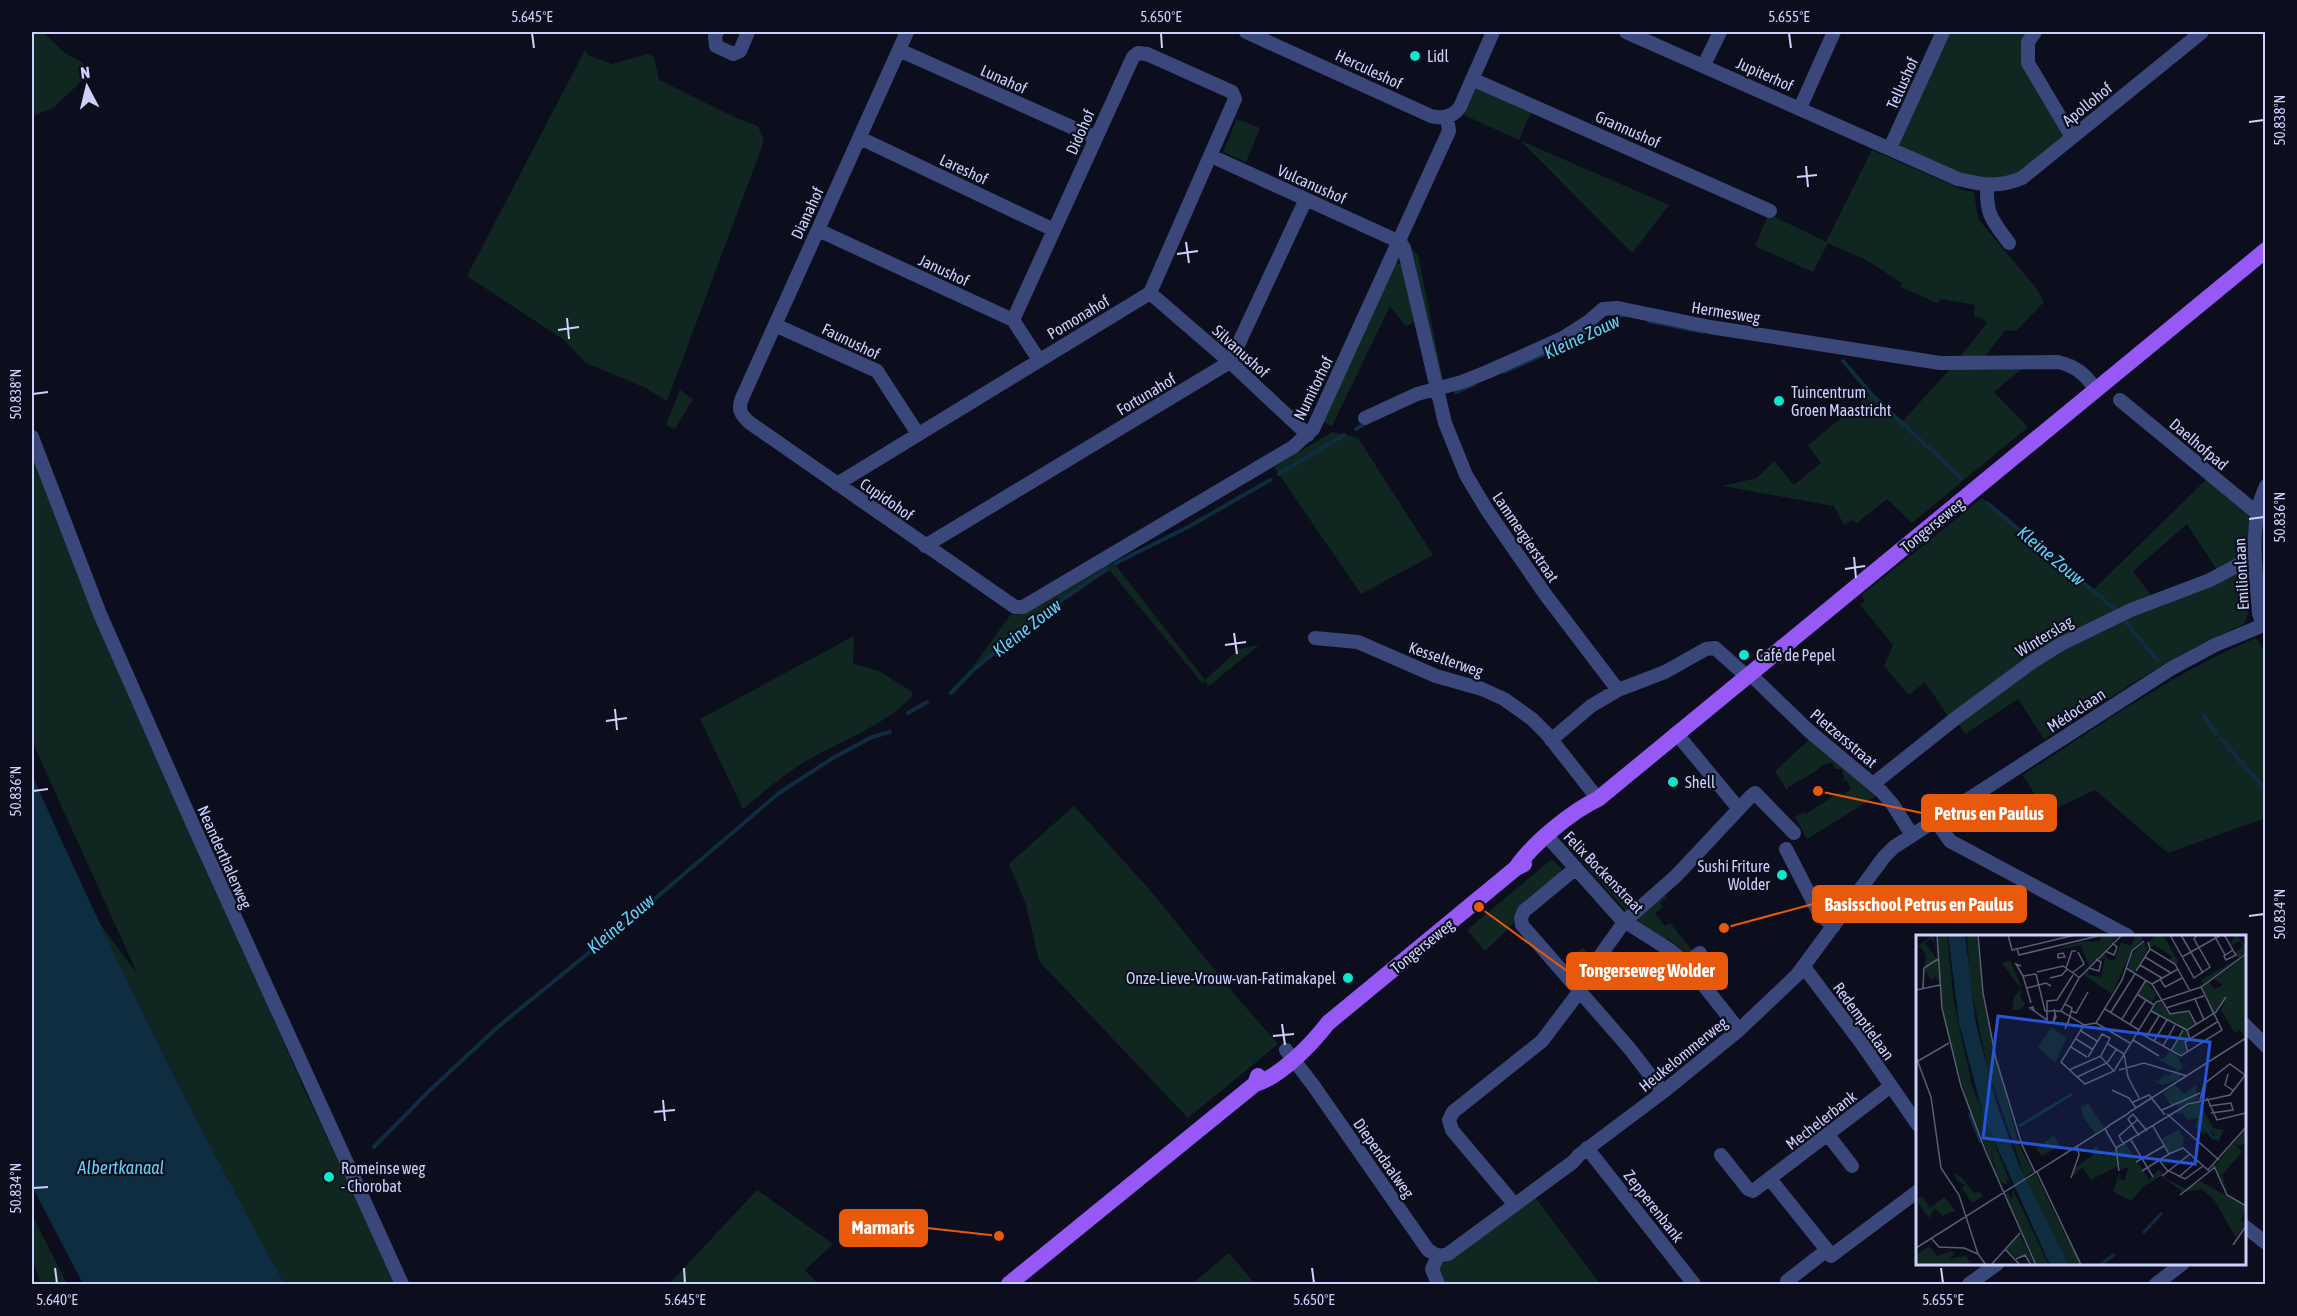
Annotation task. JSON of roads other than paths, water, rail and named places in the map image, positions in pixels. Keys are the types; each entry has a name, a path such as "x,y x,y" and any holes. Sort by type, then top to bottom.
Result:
{"main road":[{"name":"Tongerseweg","path":"1017,1282 1142,1175 1255,1084 1265,1081 1289,1055 1314,1042 1328,1023 1516,868 1532,860 1550,839 1590,813 1598,799 1676,733 2265,250"}],"street":[{"path":"717,32 716,46 733,54 740,51 748,32"},
{"name":"Dianahof","path":"739,409 907,32"},
{"name":"Herculeshof","path":"1246,32 1431,116 1447,117"},
{"path":"1447,117 1458,110 1493,32"},
{"name":"Jupiterhof","path":"1626,32 1890,148"},
{"path":"1704,65 1720,32"},
{"path":"1800,108 1834,32"},
{"name":"Tellushof","path":"1890,148 1943,32"},
{"path":"2035,32 2028,42 2028,63 2072,137"},
{"name":"Apollohof","path":"1890,148 1958,179 1987,186 2009,183 2022,178 2202,32"},
{"name":"Lunahof","path":"899,50 1096,138"},
{"name":"Didohof","path":"1013,320 1133,57 1138,52 1232,92 1235,99 1211,156"},
{"name":"Grannushof","path":"1472,80 1770,211"},
{"name":"Numitorhof","path":"1023,607 1293,447 1308,435 1317,423 1449,131 1447,117"},
{"name":"Lareshof","path":"860,138 1054,230"},
{"path":"1150,293 1211,156"},
{"name":"Vulcanushof","path":"1211,156 1400,242"},
{"path":"1987,186 1986,205 1993,221 2009,243"},
{"path":"1230,362 1306,199"},
{"name":"Janushof","path":"818,230 1013,320"},
{"name":"Lammergierstraat","path":"1400,242 1404,248 1445,423 1466,475 1487,510 1560,615 1618,690"},
{"name":"Pomonahof","path":"837,484 1150,293"},
{"name":"Silvanushof","path":"1150,293 1230,362 1308,435"},
{"name":"Hermesweg","path":"1365,417 1418,394 1487,372 1563,338 1603,309 1622,308 1710,327 1940,363 2066,364 2084,374 2096,390"},
{"path":"1013,320 1039,360"},
{"name":"Faunushof","path":"775,325 877,371 918,434"},
{"name":"Fortunahof","path":"926,546 1230,362"},
{"name":"Daelhofpad","path":"2120,400 2257,513"},
{"name":"Cupidohof","path":"739,409 742,416 750,423 1011,606 1023,607"},
{"name":"Neanderthalerweg","path":"32,437 100,614 194,827 402,1284"},
{"name":"Emilionlaan","path":"2264,625 2259,613 2255,556 2257,513 2265,486"},
{"name":"Winterslag","path":"1873,784 1975,704 2032,662 2061,644 2131,610 2210,580 2255,556"},
{"name":"Médoclaan","path":"1912,835 2172,668 2224,641 2264,625"},
{"name":"Kesselterweg","path":"1316,638 1358,642 1436,676 1494,694 1532,719 1598,799"},
{"path":"1551,740 1591,706 1618,690 1665,672 1708,648 1717,649 1747,675"},
{"name":"Pletzersstraat","path":"1747,675 1753,677 1809,731 1873,784 1893,805 1912,835"},
{"path":"1676,733 1743,804"},
{"path":"1515,1205 1452,1130 1449,1125 1450,1115 1542,1041 1579,992 1624,921 1676,876 1755,794 1794,833"},
{"path":"1936,820 1950,841 2126,935"},
{"name":"Heukelommerweg","path":"1438,1256 1448,1254 1573,1162 1587,1148 1663,1092 1739,1030 1804,967 1884,857 1912,835"},
{"name":"Felix Bockenstraat","path":"1550,839 1624,921 1686,963 1739,1030"},
{"path":"1786,849 1820,915 1834,926"},
{"path":"1576,868 1524,911 1521,918 1522,926 1630,1049 1663,1092"},
{"path":"1686,963 1700,953"},
{"name":"Redemptielaan","path":"1804,967 1916,1124"},
{"path":"2246,1026 2265,1046"},
{"name":"Diependaalweg","path":"1289,1055 1428,1250 1438,1256"},
{"name":"Mechelerbank","path":"1721,1155 1749,1190 1755,1190 1891,1086"},
{"path":"1828,1135 1852,1166"},
{"name":"Zepperenbank","path":"1587,1148 1694,1284"},
{"path":"1770,1179 1832,1256 1916,1192"},
{"path":"2246,1228 2265,1243"},
{"path":"1787,1284 1787,1281 1827,1250"},
{"path":"1438,1256 1432,1269 1438,1284"},
{"path":"1969,1284 1993,1265"},
{"path":"2157,1284 2180,1265"}],"water":[{"name":"Albertkanaal","path":"32,775 152,1032 285,1284 83,1284 32,1186"}],"waterway":[{"name":"Kleine Zouw","path":"1504,372 1624,315"},
{"name":"Kleine Zouw","path":"1649,321 1703,332"},
{"name":"Kleine Zouw","path":"1843,361 1872,395 1961,478"},
{"name":"Kleine Zouw","path":"1456,392 1475,384"},
{"name":"Kleine Zouw","path":"1356,429 1366,423"},
{"name":"Kleine Zouw","path":"1279,474 1344,435"},
{"name":"Kleine Zouw","path":"1116,563 1188,527 1270,480"},
{"name":"Kleine Zouw","path":"1987,503 2116,610"},
{"name":"Kleine Zouw","path":"951,693 972,671 1043,613 1107,569"},
{"name":"Kleine Zouw","path":"2126,622 2157,660"},
{"name":"Kleine Zouw","path":"908,713 927,702"},
{"name":"Kleine Zouw","path":"2204,716 2216,733"},
{"name":"Kleine Zouw","path":"374,1147 429,1091 499,1026 650,903 779,793 833,758 872,737 890,732"},
{"name":"Kleine Zouw","path":"2221,739 2266,790"}],"place":[{"name":"Lidl","path":"1415,56"},
{"name":"Tuincentrum Groen Maastricht","path":"1779,401"},
{"name":"Café de Pepel","path":"1744,655"},
{"name":"Shell","path":"1673,782"},
{"name":"Petrus en Paulus","path":"1818,791"},
{"name":"Sushi Friture Wolder","path":"1782,875"},
{"name":"Tongerseweg Wolder","path":"1479,907"},
{"name":"Basisschool Petrus en Paulus","path":"1724,928"},
{"name":"Onze-Lieve-Vrouw-van-Fatimakapel","path":"1348,978"},
{"name":"Romeinse weg - Chorobat","path":"329,1177"},
{"name":"Marmaris","path":"999,1236"}]}
